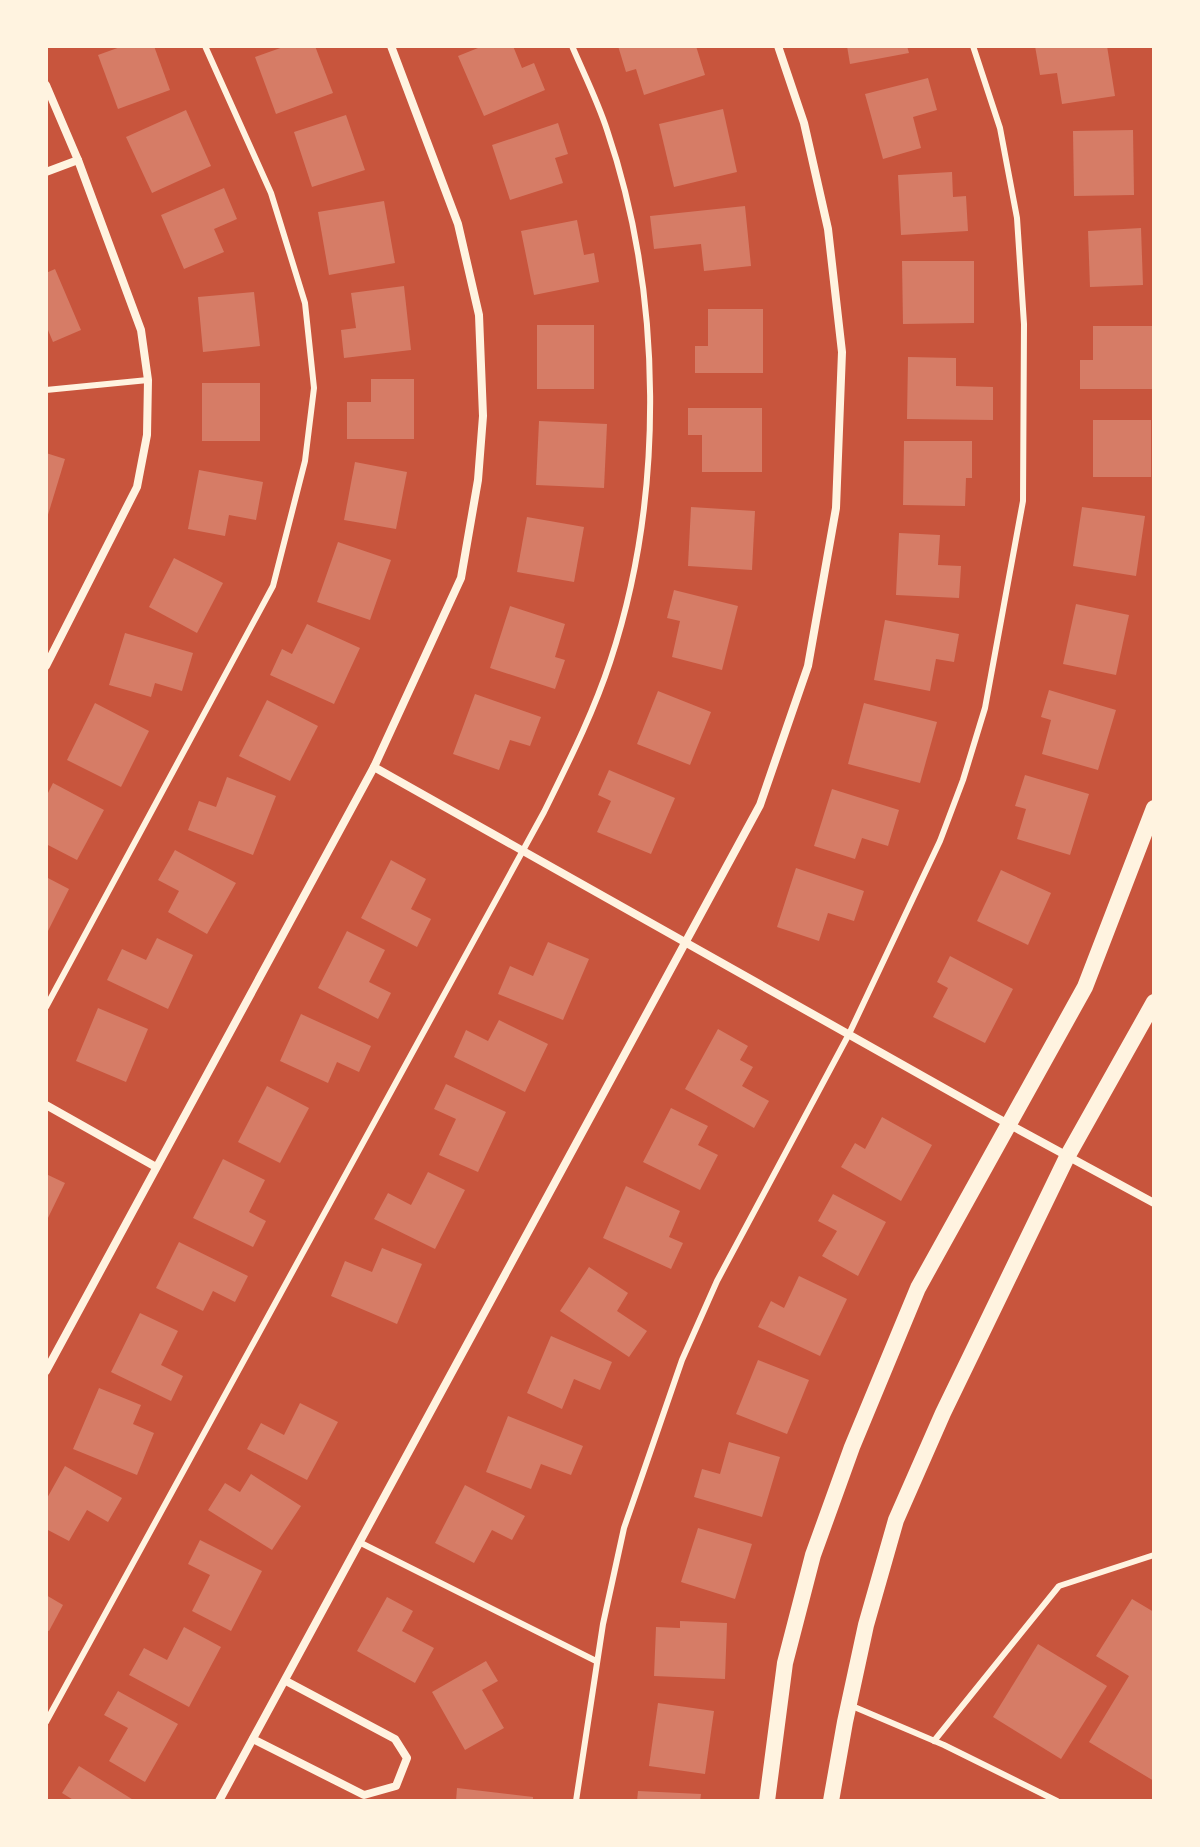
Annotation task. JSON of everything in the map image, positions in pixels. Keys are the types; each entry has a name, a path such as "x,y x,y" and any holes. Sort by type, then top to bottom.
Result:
{"main road":[{"path":"767,1801 785,1663 813,1555 852,1447 918,1288 1085,987 1154,808"},
{"path":"831,1801 866,1625 896,1520 943,1413 1067,1157 1154,1002"}],"street":[{"path":"46,1371 374,767 461,578 478,480 483,416 479,315 458,224 391,46"},
{"path":"219,1801 760,805 808,666 836,508 842,352 828,229 804,123 778,46"},
{"path":"46,85 78,160 141,330 148,380 147,435 137,487 46,666"},
{"path":"46,172 78,160"},
{"path":"374,767 1154,1203"},
{"path":"46,1105 156,1167"},
{"path":"253,1739 364,1795 396,1786 407,1758 395,1739 286,1681"}],"lane":[{"path":"46,1007 273,586 305,461 314,388 305,303 271,193 205,46"},
{"path":"46,1722 523,850 579,741 610,662 629,594 642,515 650,437 650,363 640,263 607,129 572,46"},
{"path":"576,1801 596,1661 624,1528 682,1360 717,1281 849,1034 940,841 985,708 1023,501 1024,324 1017,218 1000,128 973,46"},
{"path":"46,390 148,380"},
{"path":"361,1543 596,1661"},
{"path":"934,1741 1059,1586 1154,1555"},
{"path":"848,1705 934,1741 1057,1801"}],"building":[{"path":"123,46 154,46 170,90 118,109 98,55"},
{"path":"286,46 315,46 333,93 276,114 255,57"},
{"path":"483,46 513,46 522,68 534,63 545,90 484,116 458,56"},
{"path":"618,46 696,46 705,75 644,95 636,69 626,72"},
{"path":"847,46 907,46 909,53 850,64"},
{"path":"1035,46 1107,46 1115,96 1062,104 1057,73 1040,75"},
{"path":"928,78 937,110 913,117 921,148 883,159 865,94"},
{"path":"723,109 737,172 674,187 659,124"},
{"path":"186,110 211,166 152,193 126,137"},
{"path":"346,115 365,170 312,187 294,132"},
{"path":"558,123 568,154 555,158 563,183 510,200 492,145"},
{"path":"1133,130 1134,195 1074,196 1073,131"},
{"path":"952,172 953,197 966,196 968,231 901,235 898,175"},
{"path":"224,188 237,219 214,229 224,252 184,269 161,215"},
{"path":"384,201 395,263 329,275 318,212"},
{"path":"745,206 751,266 704,271 701,244 654,249 650,216"},
{"path":"577,220 584,255 594,253 599,282 534,295 521,231"},
{"path":"1141,228 1143,285 1090,287 1088,231"},
{"path":"902,261 974,261 974,323 903,324"},
{"path":"55,269 81,330 53,342 46,330 46,273"},
{"path":"404,286 411,350 344,358 341,330 356,328 351,293"},
{"path":"254,292 260,346 203,352 198,297"},
{"path":"708,309 763,309 763,373 695,373 695,346 708,346"},
{"path":"537,325 594,325 594,389 537,389"},
{"path":"1093,326 1153,326 1153,389 1080,389 1080,360 1093,360"},
{"path":"908,357 956,358 956,386 993,387 993,420 907,419"},
{"path":"371,379 414,379 414,439 347,439 347,402 371,402"},
{"path":"202,383 260,383 260,441 202,441"},
{"path":"688,408 762,408 762,472 702,472 702,435 688,435"},
{"path":"1093,420 1151,420 1151,477 1093,477"},
{"path":"539,421 607,424 604,488 536,485"},
{"path":"904,441 972,441 972,478 966,478 965,506 903,505"},
{"path":"46,453 65,459 47,518 46,518"},
{"path":"355,462 407,472 396,529 344,520"},
{"path":"199,470 263,482 256,520 229,515 225,536 188,529"},
{"path":"691,507 755,511 752,570 688,566"},
{"path":"1082,507 1145,516 1136,576 1073,566"},
{"path":"527,517 584,527 574,582 517,572"},
{"path":"899,533 940,535 938,565 961,566 959,598 896,595"},
{"path":"338,542 391,560 370,620 317,602"},
{"path":"174,558 223,583 197,633 149,607"},
{"path":"674,590 738,606 722,670 672,657 680,621 667,618"},
{"path":"1076,604 1129,615 1116,675 1063,664"},
{"path":"510,606 565,624 555,657 565,660 555,689 490,668"},
{"path":"885,620 959,634 954,662 936,659 930,691 874,680"},
{"path":"307,624 360,648 334,704 270,675 282,649 292,654"},
{"path":"125,633 193,653 182,691 155,683 151,697 109,685"},
{"path":"1049,690 1116,710 1098,770 1042,754 1051,720 1041,717"},
{"path":"658,691 711,712 690,765 637,744"},
{"path":"475,694 541,717 530,746 510,740 499,770 453,754"},
{"path":"267,700 318,726 290,781 239,756"},
{"path":"95,703 149,731 121,787 67,760"},
{"path":"864,703 937,722 920,783 848,764"},
{"path":"609,770 675,798 651,854 597,832 611,801 598,795"},
{"path":"1025,775 1089,794 1070,855 1017,839 1026,809 1015,806"},
{"path":"227,777 276,796 253,855 188,830 199,801 216,807"},
{"path":"53,783 104,810 77,860 46,844 46,797"},
{"path":"832,789 899,810 888,846 862,838 855,859 814,846"},
{"path":"175,850 236,883 207,934 168,912 179,891 158,880"},
{"path":"391,860 426,879 411,909 431,919 417,947 361,918"},
{"path":"796,868 864,891 854,921 828,913 819,941 777,927"},
{"path":"1001,870 1051,893 1028,945 977,921"},
{"path":"46,877 69,889 46,935"},
{"path":"347,931 385,950 369,982 391,993 378,1019 318,988"},
{"path":"157,938 193,955 168,1009 107,980 122,949 146,960"},
{"path":"548,942 589,959 563,1020 498,994 510,966 533,976"},
{"path":"950,956 1013,989 985,1043 933,1017 948,988 937,982"},
{"path":"98,1008 148,1029 126,1082 76,1061"},
{"path":"301,1014 371,1046 359,1072 337,1062 328,1083 280,1061"},
{"path":"499,1020 548,1044 525,1092 454,1057 466,1030 488,1041"},
{"path":"718,1029 748,1046 740,1060 753,1067 742,1086 769,1101 754,1128 685,1089"},
{"path":"446,1084 506,1112 478,1172 439,1155 456,1119 434,1109"},
{"path":"267,1086 309,1108 280,1163 238,1142"},
{"path":"671,1108 708,1126 698,1145 718,1155 700,1190 643,1162"},
{"path":"882,1117 932,1145 901,1201 841,1167 855,1143 865,1149"},
{"path":"223,1159 265,1180 249,1212 266,1221 253,1247 193,1218"},
{"path":"428,1172 465,1190 435,1249 374,1219 388,1193 411,1205"},
{"path":"46,1174 65,1183 46,1222"},
{"path":"626,1186 680,1211 669,1237 683,1243 671,1269 603,1238"},
{"path":"833,1194 886,1222 858,1276 822,1256 837,1231 818,1221"},
{"path":"179,1242 248,1276 235,1302 213,1291 203,1311 156,1288"},
{"path":"382,1248 422,1264 397,1324 331,1296 345,1261 372,1272"},
{"path":"589,1267 628,1293 617,1311 647,1331 629,1357 560,1311"},
{"path":"799,1276 847,1299 820,1356 758,1327 771,1301 784,1308"},
{"path":"140,1313 178,1331 161,1365 183,1376 171,1401 111,1372"},
{"path":"551,1336 612,1362 600,1390 574,1379 562,1409 527,1393"},
{"path":"758,1360 809,1380 787,1434 736,1414"},
{"path":"99,1388 141,1405 133,1424 154,1433 137,1475 73,1449"},
{"path":"300,1403 338,1422 307,1480 247,1449 261,1423 284,1435"},
{"path":"508,1416 583,1446 571,1475 541,1464 531,1489 486,1472"},
{"path":"729,1442 780,1457 762,1517 694,1497 702,1469 720,1474"},
{"path":"65,1466 122,1498 108,1522 87,1510 69,1541 46,1529 46,1500"},
{"path":"251,1474 301,1506 272,1550 208,1510 225,1483 240,1492"},
{"path":"465,1485 525,1516 512,1540 492,1530 474,1563 435,1543"},
{"path":"698,1528 752,1544 735,1599 681,1582"},
{"path":"200,1540 262,1571 231,1631 192,1611 210,1575 188,1564"},
{"path":"46,1595 63,1605 49,1631 46,1630"},
{"path":"387,1597 413,1611 402,1631 434,1648 415,1683 357,1651"},
{"path":"1132,1599 1154,1612 1154,1781 1089,1742 1129,1676 1096,1656"},
{"path":"680,1621 727,1623 725,1679 654,1676 656,1627 680,1628"},
{"path":"184,1627 221,1647 189,1707 129,1675 144,1648 167,1660"},
{"path":"1038,1644 1107,1686 1061,1759 993,1717"},
{"path":"486,1661 498,1681 482,1690 504,1728 465,1750 432,1692"},
{"path":"118,1691 178,1724 145,1782 109,1761 128,1728 104,1715"},
{"path":"658,1703 714,1711 705,1774 649,1766"},
{"path":"79,1766 135,1801 75,1801 62,1793"},
{"path":"457,1788 533,1797 533,1801 456,1801"},
{"path":"638,1791 701,1794 700,1801 637,1801"}]}
